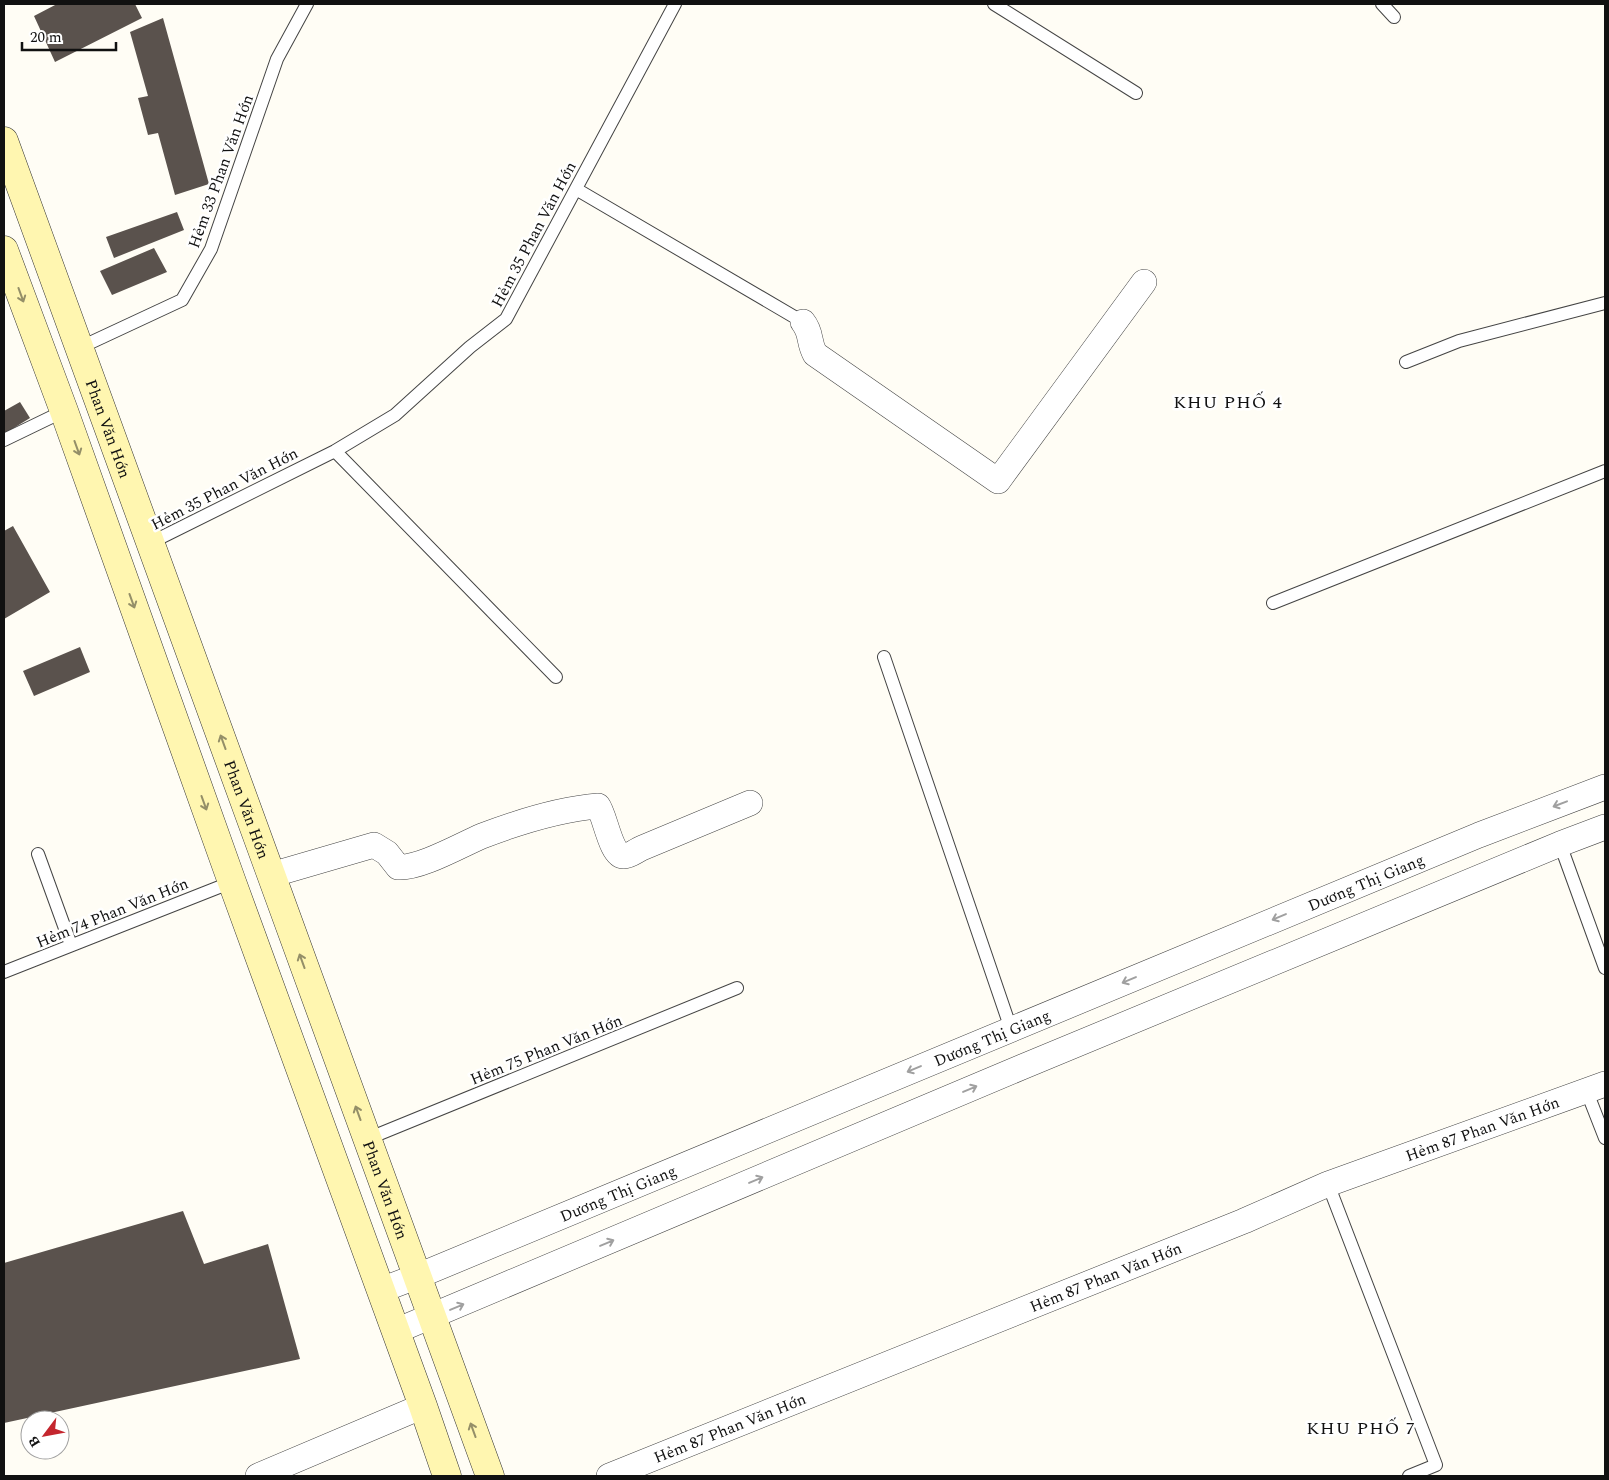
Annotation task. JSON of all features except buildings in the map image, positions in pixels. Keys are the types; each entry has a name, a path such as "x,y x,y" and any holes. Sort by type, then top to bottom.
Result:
{"main road":[{"name":"Phan Văn Hớn","path":"7,159 79,348 490,1476"},
{"path":"4,250 64,411 447,1476"}],"street":[{"path":"803,322 808,328 810,347 815,354 998,481 1144,282"},
{"name":"Dương Thị Giang","path":"381,1290 1479,835 1605,787"},
{"path":"271,875 374,845 387,853 398,867 404,867 422,862 508,827 580,808 598,806 604,817 608,836 616,851 625,857 642,848 750,803"},
{"path":"396,1331 1022,1067 1605,826"},
{"path":"1011,1029 1022,1067"},
{"name":"Hẻm 87 Phan Văn Hớn","path":"609,1476 1244,1221 1328,1184 1596,1088"},
{"path":"258,1476 423,1406"}],"lane":[{"name":"Hẻm 33 Phan Văn Hớn","path":"79,348 182,300 211,249 277,59 307,4"},
{"name":"Hẻm 35 Phan Văn Hớn","path":"150,543 335,451 395,415 470,347 506,319 675,4"},
{"path":"994,4 1136,93"},
{"path":"1382,4 1394,17"},
{"path":"576,189 803,322"},
{"path":"1406,362 1459,341 1605,303"},
{"path":"4,440 64,411"},
{"path":"335,451 556,677"},
{"path":"1273,603 1605,471"},
{"path":"884,657 1011,1029"},
{"path":"1560,844 1605,968"},
{"path":"38,854 71,944"},
{"name":"Hẻm 74 Phan Văn Hớn","path":"4,972 232,882"},
{"name":"Hẻm 75 Phan Văn Hớn","path":"367,1139 737,988"},
{"path":"1596,1088 1605,1138"},
{"path":"1328,1184 1436,1465 1409,1476"}],"district":[{"name":"KHU PHỐ 4","path":"1228,402"},
{"name":"KHU PHỐ 7","path":"1361,1428"}]}
